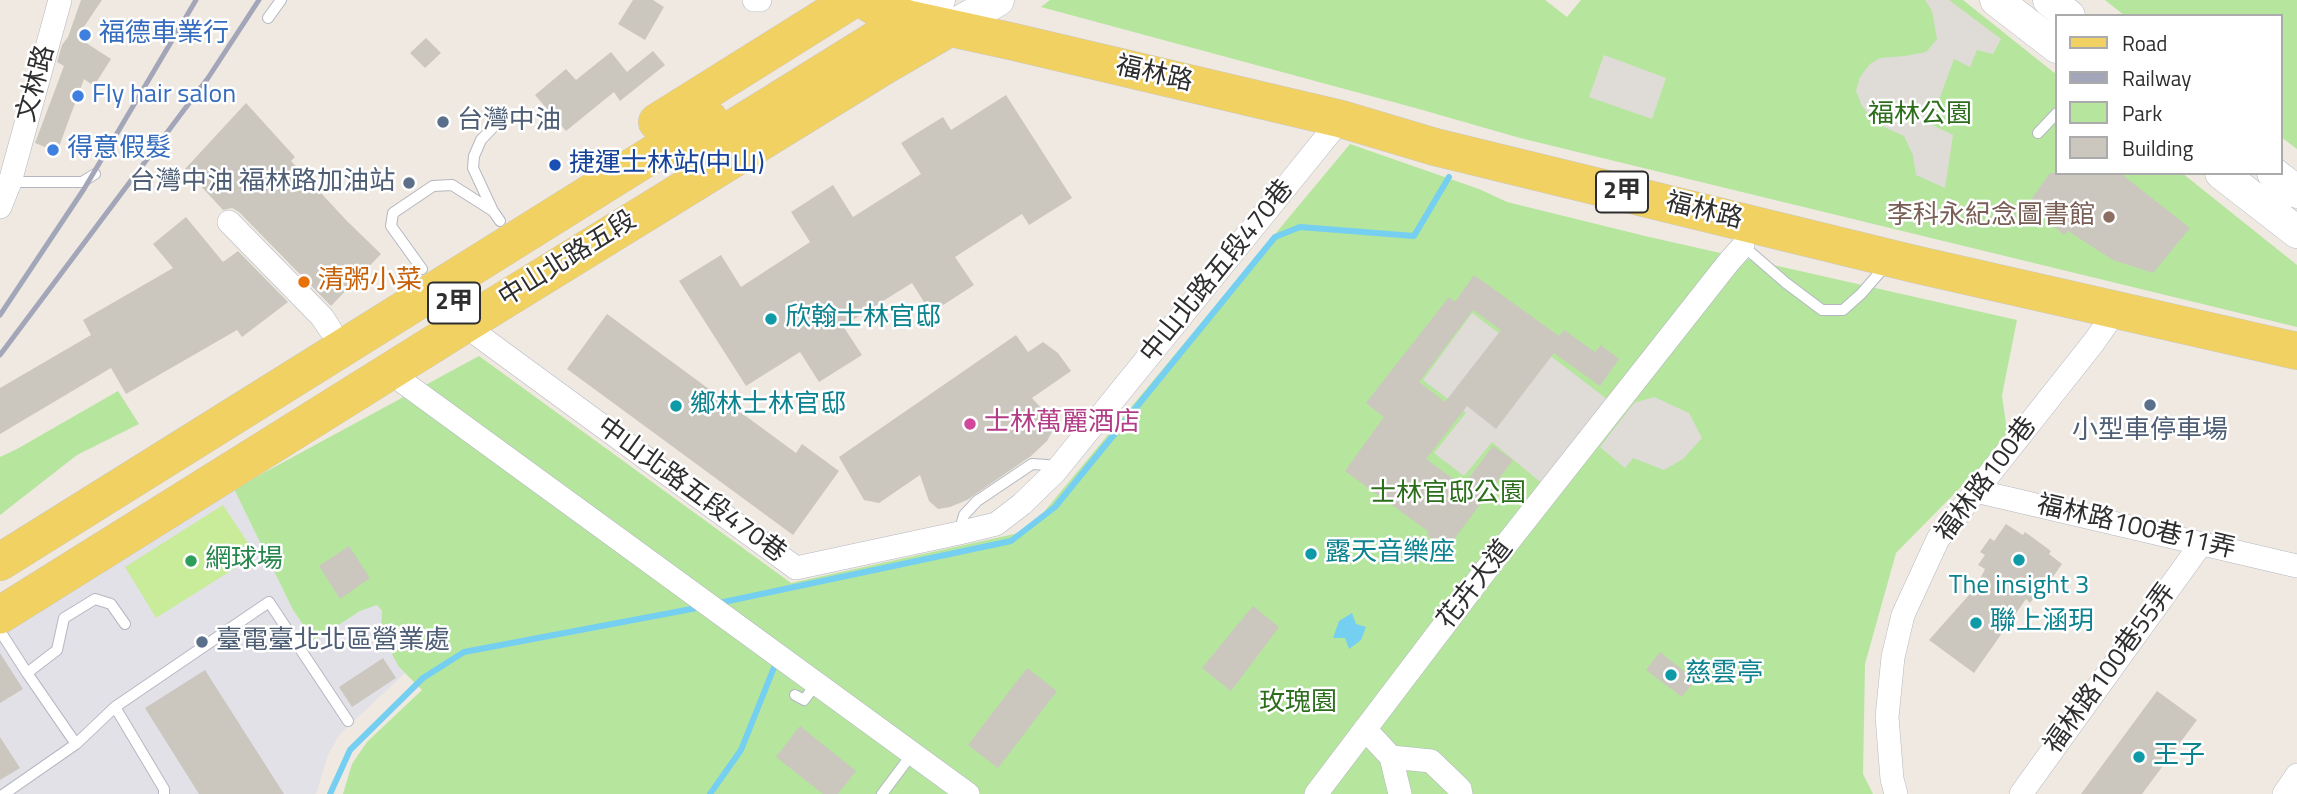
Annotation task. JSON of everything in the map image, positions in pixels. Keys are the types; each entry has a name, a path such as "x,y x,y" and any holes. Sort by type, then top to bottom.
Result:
{"main road":[{"name":"中山北路五段","path":"0,587 900,8 998,0"},
{"path":"2049,0 2066,14"},
{"path":"1999,1 2056,46"},
{"name":"中山北路五段","path":"0,615 467,323 707,133 900,8"},
{"name":"福林路","path":"900,8 1341,119 1435,147 1714,221 1893,258 2297,351"},
{"name":"中山北路五段","path":"0,535 422,269 490,231 707,133"},
{"path":"2224,175 2297,232"},
{"path":"2276,175 2297,192"},
{"name":"中山北路五段","path":"0,562 490,231"}],"street":[{"name":"文林路","path":"0,207 60,0"},
{"path":"754,0 760,0"},
{"name":"中山北路五段470巷","path":"467,323 478,335 796,568 960,533 996,524 1022,504 1055,472 1341,119"},
{"path":"229,222 322,317 330,329"},
{"name":"花卉大道","path":"1316,794 1738,242"},
{"name":"福林路100巷","path":"1896,794 1892,779 1887,717 1893,657 1903,615 1938,539 2094,342 2117,309"},
{"path":"393,370 403,382 694,597 968,794"},
{"name":"福林路100巷11弄","path":"1976,491 2297,566"},
{"name":"福林路100巷55弄","path":"2021,794 2201,544"},
{"path":"1365,729 1391,757 1400,794"},
{"path":"1391,757 1432,761 1460,789 1461,794"},
{"path":"2284,794 2297,775"}],"lane":[{"path":"268,18 281,0"},
{"path":"2038,133 2056,114"},
{"path":"490,231 473,168 474,156 481,140 498,122"},
{"path":"9,182 82,182 95,174"},
{"path":"422,269 391,226 393,213 432,186 452,185 490,231"},
{"path":"1738,242 1822,310 1843,310 1893,258"},
{"path":"27,673 57,650 64,618 94,599 111,604 125,624"},
{"path":"4,794 76,744 115,707 269,602 348,721"},
{"path":"0,631 76,744"},
{"path":"795,695 804,700 816,684"},
{"path":"115,707 164,789 164,794"},
{"path":"882,794 912,754"}],"shaded area":[{"path":"1925,0 1949,0 2001,39 1993,54 1977,50 1970,67 1954,59 1930,124 1953,135 1945,188 1916,175 1913,155 1904,136 1872,118 1862,106 1856,91 1860,77 1870,64 1880,58 1926,52 1937,39 1932,11"},
{"path":"1604,55 1666,78 1652,119 1589,97"},
{"path":"1472,313 1540,364 1548,354 1616,406 1550,490 1492,442 1464,476 1434,453 1466,413 1423,380"},
{"path":"1654,397 1689,413 1702,438 1683,459 1664,470 1633,458 1625,468 1600,447 1634,403"},
{"name":"臺電臺北北區營業處","path":"234,489 293,610 313,641 360,611 377,604 391,629 405,644 399,667 405,673 339,735 328,755 316,794 0,794 0,635"}],"green space":[{"name":"福林公園","path":"1050,0 1545,0 1567,17 1581,0 1963,0 2056,74 2056,175 2184,175 2297,265 2297,327 1520,138 1041,7"},
{"path":"2105,0 2297,0 2297,149 2283,138 2283,14 2122,14"},
{"name":"士林官邸公園","path":"1350,144 1479,189 1507,202 2017,320 2002,395 2008,439 1896,553 1865,664 1863,774 1873,794 343,794 352,764 367,742 422,690 399,667 392,654 405,644 391,629 381,630 382,611 377,605 360,611 314,641 293,610 234,489 479,356 791,583 1028,531"},
{"path":"118,391 139,424 77,455 0,515 0,457"},
{"name":"網球場","path":"223,505 256,555 156,618 125,567"}],"water":[{"path":"1352,613 1356,624 1366,627 1361,640 1349,649 1345,638 1333,638 1339,621"}],"building":[{"path":"81,0 102,0 77,37 111,59 94,86 84,79 57,152 35,143 64,66 57,62 62,45 68,37"},
{"path":"633,0 653,0 664,7 645,40 618,24"},
{"path":"426,38 441,53 425,68 410,53"},
{"path":"653,51 665,65 620,101 614,92 566,131 535,95 566,69 576,80 611,52 627,72"},
{"path":"1006,95 1072,198 1029,225 1022,214 955,257 974,285 931,313 912,283 843,326 862,355 819,382 800,352 746,386 679,281 721,255 741,287 810,242 791,212 833,185 853,217 921,174 901,143 943,117 951,130"},
{"path":"246,103 295,157 291,161 381,254 331,306 239,212 232,208 223,210 185,169"},
{"name":"李科永紀念圖書館","path":"2050,173 2123,175 2190,228 2153,273 2113,260 2068,231 2064,235 2027,205"},
{"path":"186,217 223,262 238,251 288,302 242,337 237,330 126,394 111,368 0,434 0,388 91,335 83,320 173,268 153,244"},
{"path":"1474,275 1559,336 1564,330 1595,352 1601,345 1619,359 1600,386 1554,353 1496,429 1467,406 1426,459 1463,486 1493,446 1513,460 1446,550 1427,535 1429,532 1345,471 1384,417 1366,403 1449,297 1455,302","holes":["1473,310 1501,330 1445,402 1419,382"]},
{"name":"鄉林士林官邸","path":"607,314 796,453 802,444 839,471 793,535 567,369"},
{"name":"士林萬麗酒店","path":"1016,335 1028,352 1043,342 1058,353 1071,371 1032,398 1052,420 1054,428 1047,441 1031,456 967,500 950,507 938,509 929,501 920,475 879,503 864,500 839,457"},
{"path":"2006,524 2023,535 2025,532 2051,551 2049,554 2062,564 2043,596 2038,592 2030,603 2026,599 1974,673 1929,640 1976,587 1985,569 1978,565 1985,555 1980,552 1990,538 1994,541"},
{"path":"349,546 370,578 340,599 319,566"},
{"path":"1253,606 1279,627 1231,691 1202,668"},
{"name":"慈雲亭","path":"1660,652 1695,680 1682,697 1646,670"},
{"path":"0,653 23,689 0,703"},
{"path":"383,658 396,678 352,707 339,687"},
{"path":"1027,668 1057,691 998,768 968,745"},
{"path":"205,670 284,794 199,794 145,708"},
{"name":"王子","path":"2157,691 2197,720 2142,794 2081,794"},
{"path":"800,726 856,771 838,794 823,794 776,757"},
{"path":"0,737 20,768 0,780"}],"waterway":[{"path":"719,603 1011,541 1055,507 1275,237 1300,227 1414,236 1449,177"},
{"path":"330,794 350,750 423,678 464,652 702,607"},
{"path":"710,794 741,750 775,665"}],"railway":[{"path":"0,315 84,189 196,0"},
{"path":"0,355 208,78 259,0"}],"place":[{"name":"福德車業行","path":"85,35"},
{"name":"Fly hair salon","path":"78,96"},
{"name":"台灣中油","path":"443,122"},
{"name":"得意假髮","path":"53,150"},
{"name":"捷運士林站(中山)","path":"555,165"},
{"name":"台灣中油 福林路加油站","path":"409,183"},
{"name":"李科永紀念圖書館","path":"2109,217"},
{"name":"清粥小菜","path":"304,282"},
{"name":"欣翰士林官邸","path":"771,319"},
{"name":"小型車停車場","path":"2150,405"},
{"name":"鄉林士林官邸","path":"676,406"},
{"name":"士林萬麗酒店","path":"970,424"},
{"name":"露天音樂座","path":"1311,554"},
{"name":"The insight 3","path":"2019,560"},
{"name":"網球場","path":"191,561"},
{"name":"聯上涵玥","path":"1976,623"},
{"name":"臺電臺北北區營業處","path":"202,642"},
{"name":"慈雲亭","path":"1671,675"},
{"name":"王子","path":"2139,757"}],"park label":[{"name":"玫瑰園","path":"1298,704"}]}
